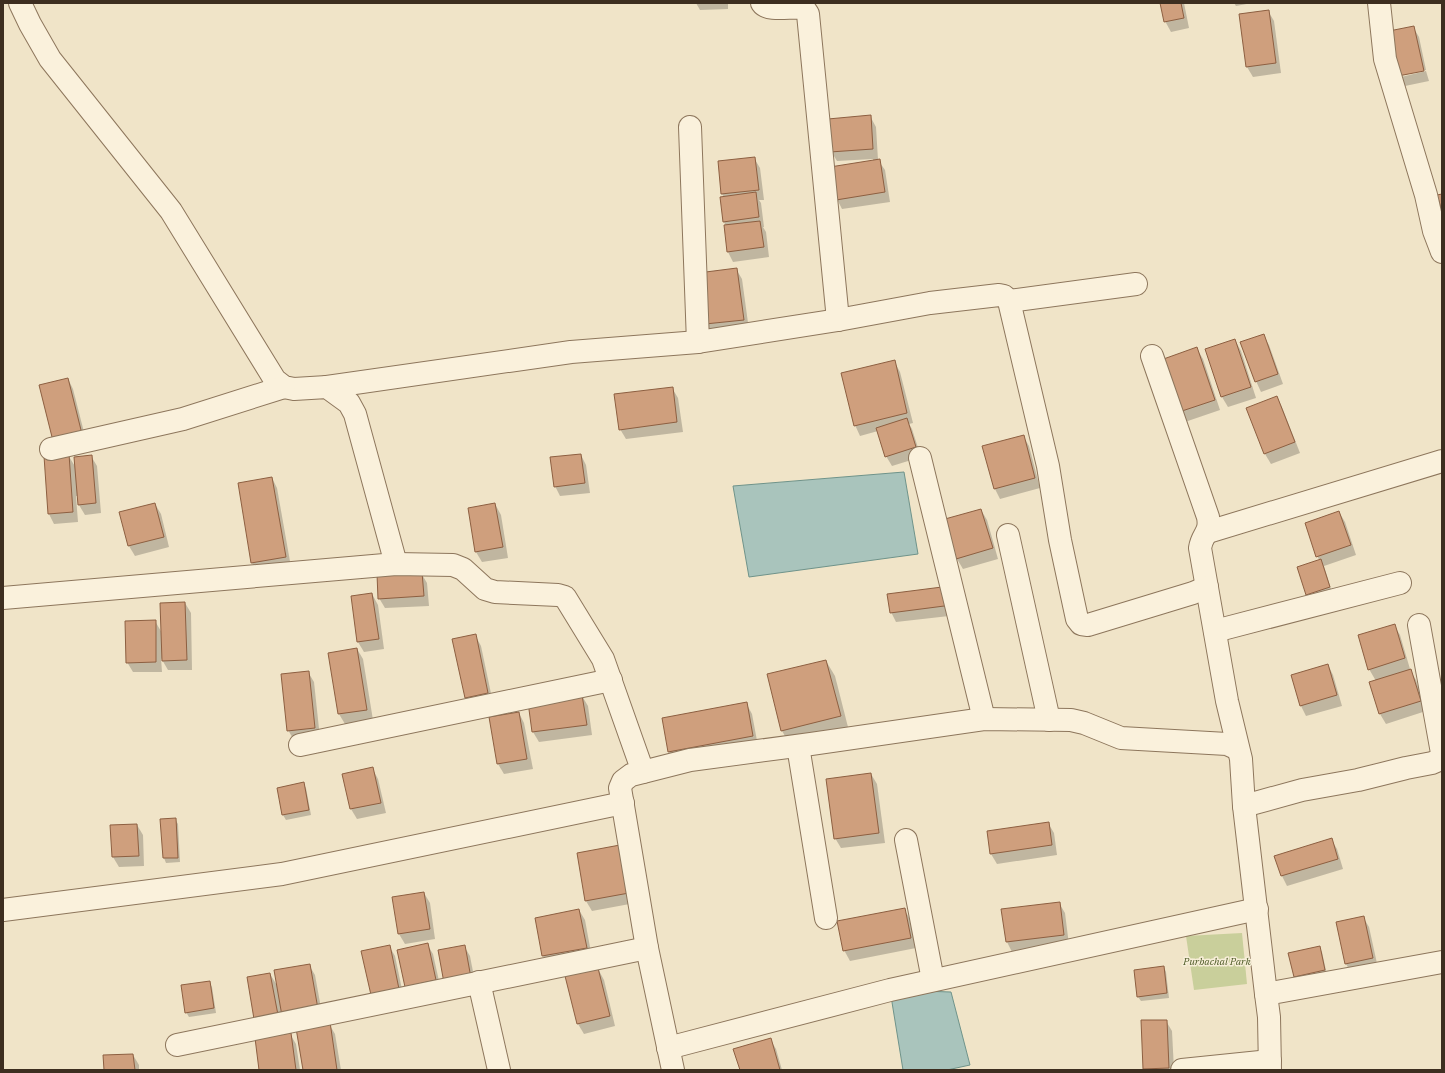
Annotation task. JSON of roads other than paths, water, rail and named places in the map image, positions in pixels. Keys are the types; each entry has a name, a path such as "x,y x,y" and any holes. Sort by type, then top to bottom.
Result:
{"street":[{"path":"20,3 50,59 171,211 275,380 284,388"},
{"path":"762,3 763,6 769,8 804,8 808,14 838,320"},
{"path":"1379,3 1385,59 1438,230 1442,252"},
{"path":"690,127 698,342"},
{"path":"1008,301 1136,284"},
{"path":"51,449 183,419 284,388 294,389 327,386 571,352 698,342 838,320 930,303 999,295 1004,296 1008,301 1048,466 1060,540 1077,619 1081,624 1088,625 1207,587"},
{"path":"1152,356 1210,525 1208,532 1202,540 1200,548 1227,701 1241,759 1244,806 1269,1017 1270,1065 1182,1070"},
{"path":"327,386 349,404 355,414 396,564"},
{"path":"920,458 984,719"},
{"path":"1208,532 1442,461"},
{"path":"1008,535 1049,720"},
{"path":"3,598 396,564 452,565 463,569 485,589 495,592 558,595 565,597 603,658 643,772"},
{"path":"1215,631 1400,583"},
{"path":"1244,806 1302,790 1358,780 1432,763 1439,760 1442,753 1420,625"},
{"path":"300,745 610,680"},
{"path":"673,1070 647,948 620,788 623,781 631,775 690,760 984,719 1071,720 1084,723 1121,738 1227,744 1238,748"},
{"path":"798,746 826,918"},
{"path":"3,910 282,874 623,804"},
{"path":"906,840 933,980"},
{"path":"668,1048 890,990 1257,909"},
{"path":"177,1045 647,948"},
{"path":"1266,994 1442,962"},
{"path":"480,982 499,1070"}],"water":[{"path":"904,472 918,554 749,577 733,486"},
{"path":"890,990 951,992 970,1065 947,1070 903,1070"}],"park label":[{"name":"Purbachal Park","path":"1217,961"}]}
